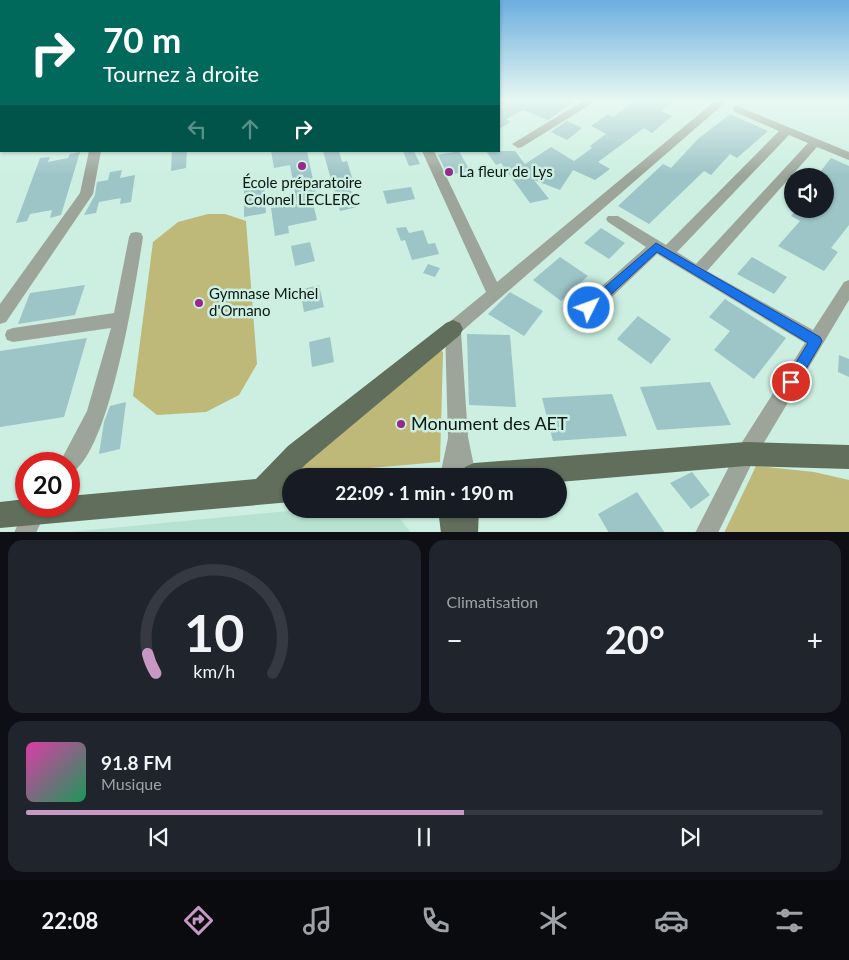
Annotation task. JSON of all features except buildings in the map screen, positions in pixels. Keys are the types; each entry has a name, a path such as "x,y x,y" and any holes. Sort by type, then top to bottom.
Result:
{"main road":[{"path":"263,491 297,455 454,329"},
{"path":"567,468 746,454 849,457"},
{"path":"80,512 282,490"},
{"path":"0,515 15,516"}],"street":[{"path":"518,144 549,126"},
{"path":"464,468 458,437 454,329 693,126"},
{"path":"776,126 849,156"},
{"path":"589,308 662,250 786,130"},
{"path":"697,272 815,142"},
{"path":"0,317 86,194 95,152"},
{"path":"428,152 495,294"},
{"path":"613,219 697,272 816,341"},
{"path":"78,452 100,405 122,319 136,237"},
{"path":"706,532 746,454 849,286"},
{"path":"13,335 122,319"},
{"path":"452,468 458,437"}],"shaded area":[{"name":"Gymnase Michel d'Ornano","path":"208,214 225,214 246,221 257,364 239,395 206,412 157,415 133,396 153,242 178,222"},
{"path":"437,347 443,352 440,462 370,468 298,468 297,465"},
{"path":"756,466 814,472 849,480 849,532 724,532"},
{"path":"282,512 282,518 400,518 410,532 70,532"}],"place":[{"name":"École préparatoire Colonel LECLERC","path":"302,166"},
{"name":"La fleur de Lys","path":"449,172"},
{"name":"Gymnase Michel d'Ornano","path":"199,303"},
{"name":"Monument des AET","path":"401,424"}],"route":[{"path":"589,308 656,247 816,341 791,382"}]}
